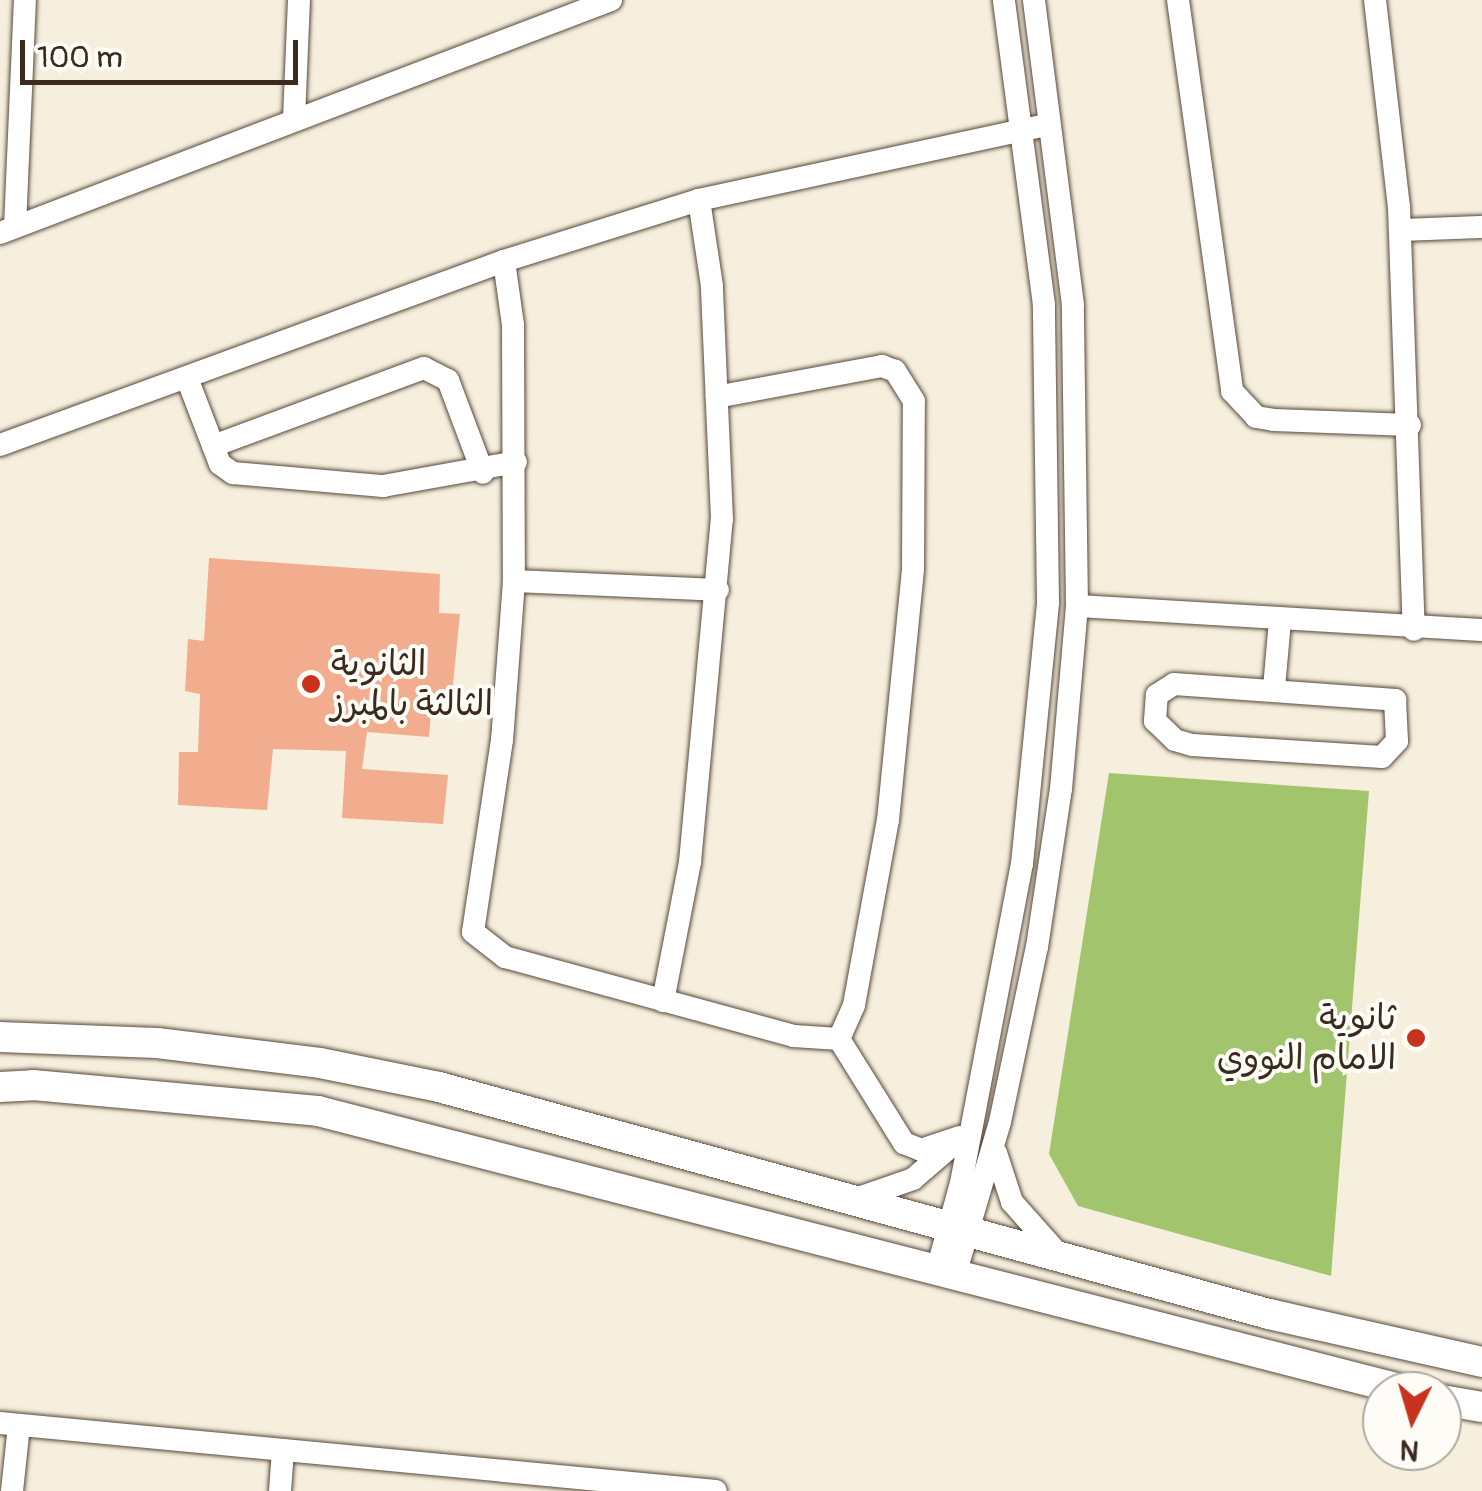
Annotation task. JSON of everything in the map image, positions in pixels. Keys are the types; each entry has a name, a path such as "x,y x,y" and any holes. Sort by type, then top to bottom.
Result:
{"main road":[{"path":"0,1037 157,1043 320,1062 438,1087 1062,1257 1482,1362"},
{"path":"0,1088 318,1111 1362,1379"}],"street":[{"path":"25,0 8,230 611,0"},
{"path":"294,118 299,0"},
{"path":"959,1229 966,1127 1022,864 1048,602 1044,305 1025,128 1004,0"},
{"path":"946,1272 994,1144 1050,868 1077,606 1078,394 1053,124 1034,0"},
{"path":"1178,0 1232,392 1256,416 1274,420 1410,425"},
{"path":"1375,0 1400,230 1410,425 1414,630"},
{"path":"0,445 504,261 699,200 1053,124"},
{"path":"663,1000 690,862 718,590 717,396 699,200"},
{"path":"1400,230 1482,227"},
{"path":"504,261 514,325 514,581 504,722 473,932 504,957 794,1036 839,1039"},
{"path":"717,396 882,366 895,371 914,402 913,568 888,820 862,970 839,1039"},
{"path":"213,446 424,368 448,380 483,473"},
{"path":"187,378 220,464 246,476 383,486 483,473 516,462"},
{"path":"514,581 718,590"},
{"path":"1077,606 1414,630 1482,630"},
{"path":"1274,688 1280,621"},
{"path":"1174,684 1274,688 1395,700 1397,742 1382,757 1192,745 1175,740 1156,721 1156,695 1174,684"},
{"path":"839,1039 904,1143 921,1150 966,1127"},
{"path":"851,1200 883,1192 934,1165 966,1127"},
{"path":"883,1192 901,1167 904,1143"},
{"path":"994,1144 1012,1202 1062,1257"},
{"path":"12,1491 9,1424 716,1491"},
{"path":"280,1491 283,1450"}],"green space":[{"path":"1109,773 1369,791 1331,1276 1078,1206 1049,1154"}],"building":[{"path":"209,558 440,574 439,613 460,614 451,703 432,701 429,737 367,732 362,769 448,775 443,824 342,818 346,751 273,749 267,810 178,805 179,752 198,752 200,694 185,691 188,639 204,641"}],"place":[{"name":"الثانوية الثالثة بالمبرز","path":"311,684"},
{"name":"ثانوية الامام النووي","path":"1416,1038"}]}
